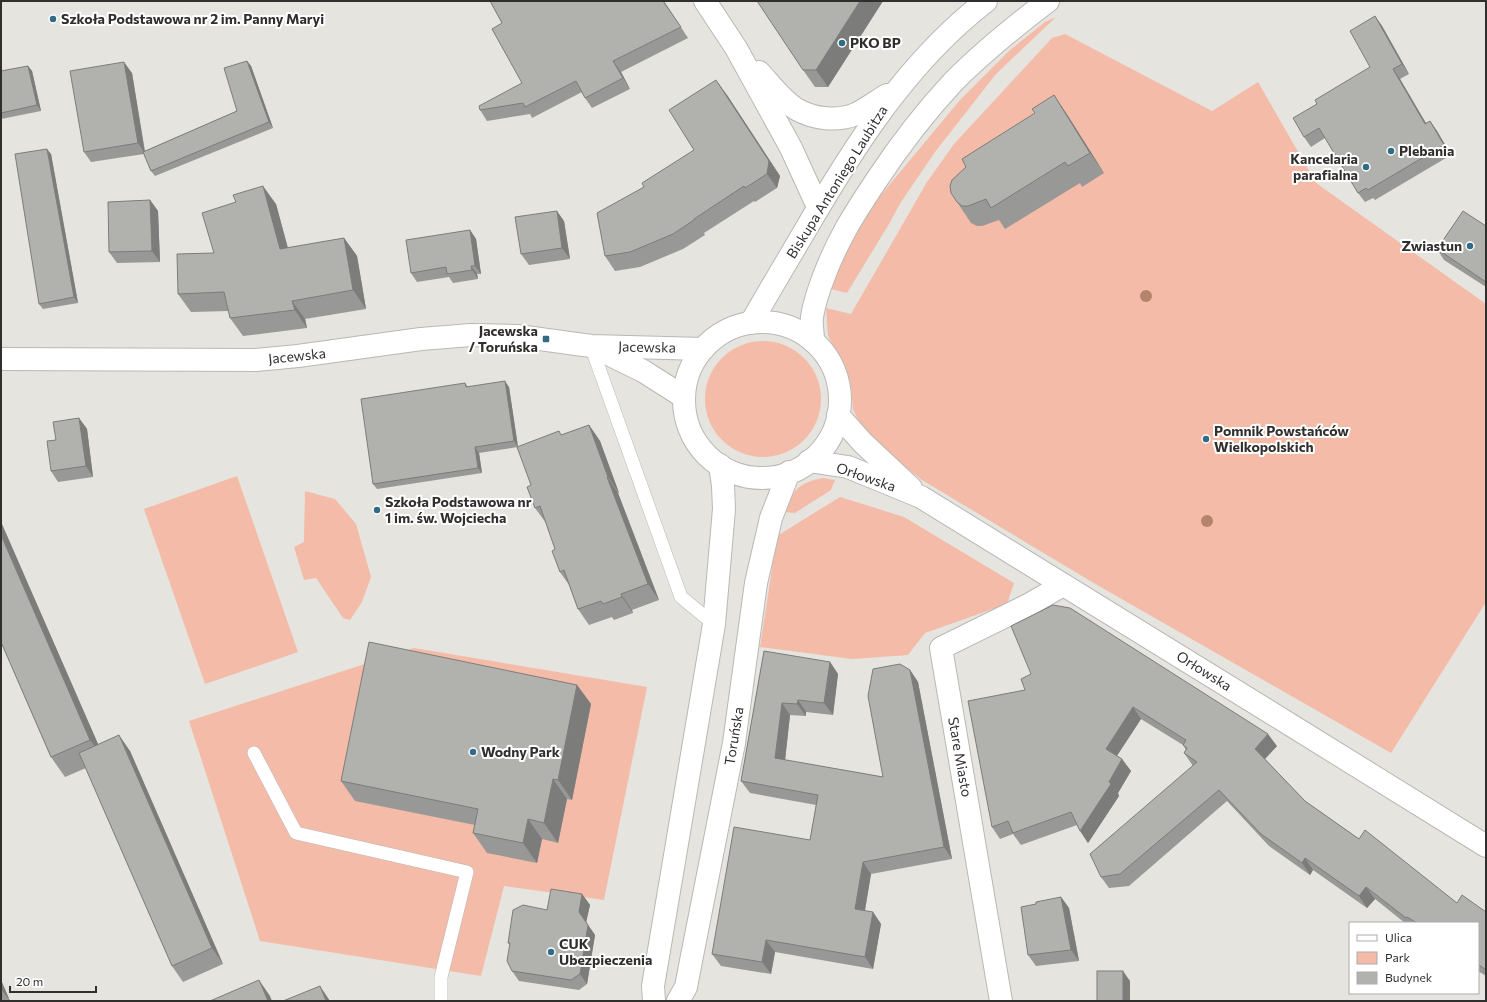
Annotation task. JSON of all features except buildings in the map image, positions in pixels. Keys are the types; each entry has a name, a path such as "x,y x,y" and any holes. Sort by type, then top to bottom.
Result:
{"main road":[{"path":"705,1 736,48 791,148 818,208"},
{"name":"Biskupa Antoniego Laubitza","path":"751,323 818,208 870,124 929,52 986,1"},
{"path":"813,341 812,318 818,293 830,259 840,237 885,167 911,132 954,82 1012,29 1048,1"},
{"path":"736,48 782,97 796,108 820,117 835,120 855,114 898,88"},
{"path":"768,322 785,325 800,332 813,341 824,353 832,367 838,382 840,399 838,415 834,428 828,441 819,452 809,461 789,472 776,476 762,477 748,476 733,472 720,465 700,448 688,424 684,398 685,384 692,365 703,349 716,336 733,327 751,323 768,322"},
{"name":"Jacewska","path":"1,359 256,360 471,335 518,336 591,346 703,349"},
{"name":"Jacewska","path":"591,346 644,371 684,398"},
{"name":"Orłowska","path":"838,415 863,443 921,497"},
{"name":"Orłowska","path":"809,461 848,467 921,497 1486,846"},
{"path":"654,1001 653,986 714,624 724,509 720,465"},
{"name":"Toruńska","path":"678,1001 686,987 734,742 756,583 771,518 789,472"},
{"name":"Stare Miasto","path":"1001,1001 941,648 1030,604 1063,585"}],"lane":[{"path":"591,346 681,597 714,624"},
{"path":"254,753 296,833 466,872 441,977 441,1001"}],"green space":[{"path":"1056,17 996,74 935,152 901,202 847,293 831,289 843,251 881,195 960,100 1009,51 1045,22"},
{"path":"1065,34 1212,111 1258,82 1316,183 1486,304 1486,602 1391,753 1092,582 922,480 880,447 862,430 853,409 851,385 845,365 834,350 828,335 826,308 851,314 927,182 954,144 1052,38"},
{"path":"763,341 774,342 785,346 804,358 816,377 820,388 820,410 816,421 804,440 785,452 774,456 763,457 752,456 741,452 722,440 710,421 706,410 705,399 706,388 710,377 722,358 741,346 752,342"},
{"path":"237,476 298,652 205,684 144,509"},
{"path":"823,478 835,480 831,490 795,513 783,512 790,498 802,485"},
{"path":"305,491 335,499 356,524 371,577 362,602 350,620 343,618 316,578 304,580 294,547 304,542"},
{"path":"840,497 904,517 1014,583 1007,604 925,633 908,655 852,659 760,647 777,536"},
{"path":"414,648 647,687 604,900 504,886 481,976 260,941 189,721"}],"place":[{"name":"Szkoła Podstawowa nr 2 im. Panny Maryi","path":"53,19"},
{"name":"PKO BP","path":"842,43"},
{"name":"Plebania","path":"1391,151"},
{"name":"Kancelaria parafialna","path":"1366,167"},
{"name":"Zwiastun","path":"1470,246"},
{"name":"Jacewska / Toruńska","path":"546,339"},
{"name":"Pomnik Powstańców Wielkopolskich","path":"1206,439"},
{"name":"Szkoła Podstawowa nr 1 im. św. Wojciecha","path":"377,510"},
{"name":"Wodny Park","path":"473,752"},
{"name":"CUK Ubezpieczenia","path":"551,952"}]}
